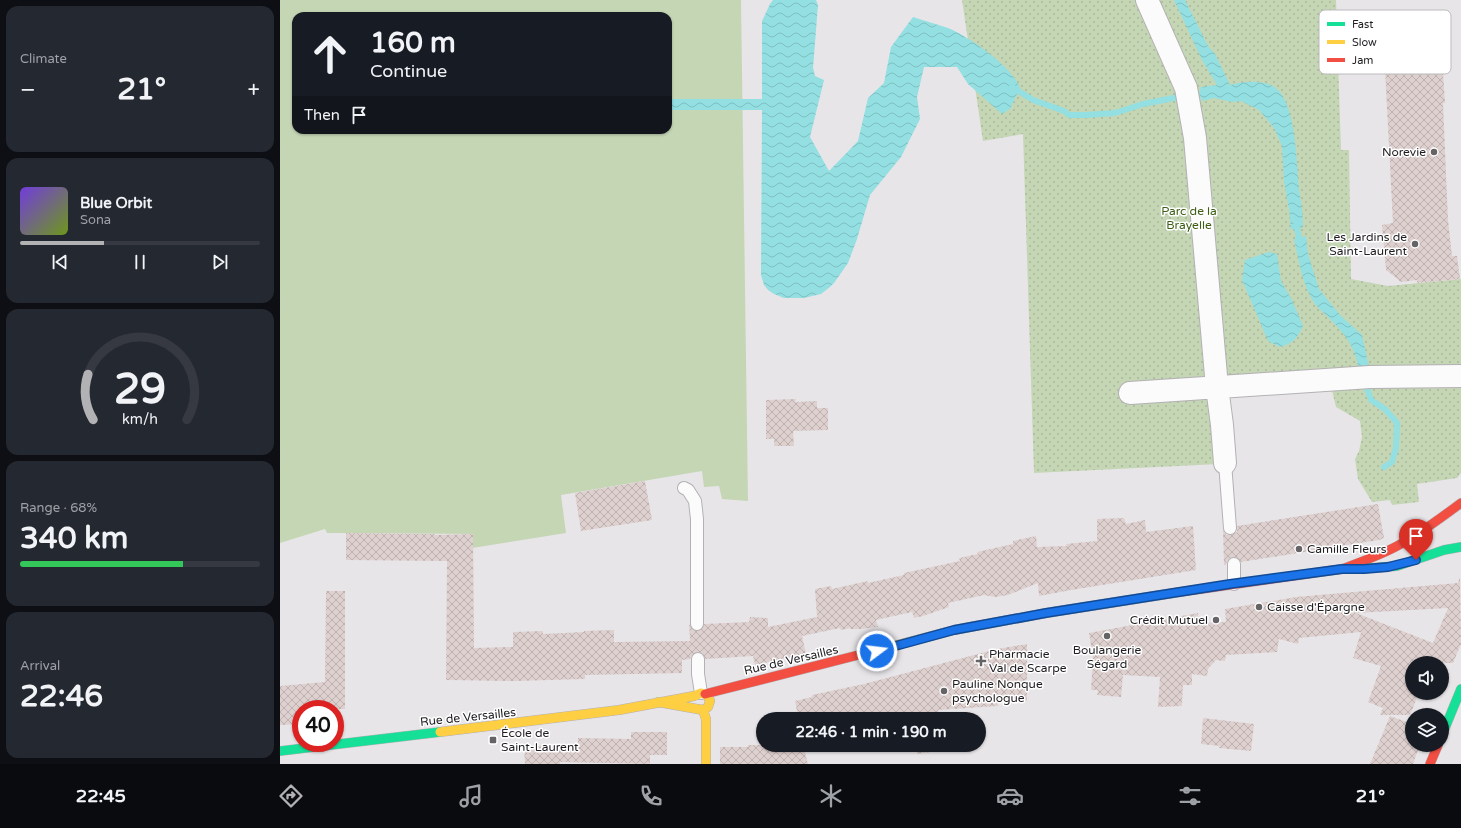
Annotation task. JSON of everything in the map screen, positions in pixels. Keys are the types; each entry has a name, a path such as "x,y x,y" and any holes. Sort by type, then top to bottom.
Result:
{"street":[{"path":"1147,0 1186,88 1195,138 1225,463"},
{"path":"1130,393 1363,378 1461,376"},
{"name":"Rue de Versailles","path":"280,751 509,725 619,710 658,702 703,696 725,688 816,667 954,630 1046,613 1342,569 1367,560 1399,545 1424,530 1461,503"},
{"path":"1342,569 1397,566 1444,550 1461,547"},
{"path":"1449,718 1461,689"},
{"path":"700,710 708,707 703,696 693,703 706,719 706,764"},
{"name":"Rue de Versailles","path":"658,702 700,710"},
{"path":"1430,764 1435,752"}],"lane":[{"path":"1225,463 1230,528"},
{"path":"684,488 688,490 695,501 698,572 697,624"},
{"path":"1234,564 1234,584"},
{"path":"698,659 698,674 703,696"}],"green space":[{"path":"280,0 741,0 748,501 722,499 719,486 704,487 702,471 561,495 566,533 472,548 473,534 327,533 325,529 280,543"},
{"name":"Parc de la Brayelle","path":"962,0 1336,0 1336,10 1319,10 1319,74 1338,74 1341,150 1349,150 1351,279 1388,286 1461,279 1461,473 1457,478 1417,484 1419,502 1392,505 1390,500 1372,502 1358,479 1355,459 1359,451 1362,437 1360,421 1336,407 1332,390 1226,398 1219,464 1034,473 1023,134 983,141"}],"water":[{"path":"773,0 816,0 818,5 813,68 815,76 824,80 810,137 829,171 858,141 868,98 884,83 891,47 913,17 948,28 978,45 1009,71 1020,88 1010,109 1002,114 968,84 957,67 924,67 917,97 920,119 901,157 870,195 848,263 830,287 821,294 804,298 784,298 774,294 764,285 761,275 762,110 672,110 672,99 762,99 762,21"},
{"path":"1174,0 1185,0 1208,46 1215,54 1230,85 1248,82 1261,82 1277,89 1283,97 1292,122 1303,227 1291,230 1284,182 1282,146 1274,128 1259,110 1241,101 1232,102 1214,98 1202,101 1199,93 1201,87 1217,85 1202,60"},
{"path":"1306,236 1308,254 1319,289 1341,316 1362,335 1369,367 1359,370 1352,347 1339,329 1317,306 1307,289 1294,239"},
{"path":"1269,252 1277,254 1281,281 1292,300 1303,326 1294,340 1280,347 1268,341 1242,280 1245,260"}],"building":[{"path":"1385,74 1443,74 1448,220 1452,256 1457,256 1460,279 1417,283 1417,280 1401,282 1386,270 1382,225 1393,223"},
{"path":"796,399 795,402 817,401 817,408 828,408 828,430 793,431 794,446 774,446 774,439 766,439 766,400"},
{"path":"645,481 652,520 581,531 575,493"},
{"path":"1378,504 1384,538 1379,540 1241,562 1238,558 1234,557 1230,558 1226,565 1224,565 1223,529 1226,535 1231,535 1237,532 1237,526"},
{"path":"1124,518 1126,524 1145,520 1146,532 1193,526 1196,570 1039,596 1038,583 1008,595 995,597 984,595 948,603 949,607 923,616 914,618 912,612 876,620 878,627 859,629 850,628 841,630 840,628 802,636 806,654 755,665 753,656 705,659 702,653 698,652 692,655 690,659 682,660 682,673 585,675 585,679 515,681 446,680 447,561 346,560 346,533 435,535 473,534 474,648 513,647 513,632 543,631 543,634 614,630 614,642 690,641 689,624 693,630 697,631 703,628 704,624 749,622 750,617 768,618 768,627 817,617 815,589 831,586 832,589 904,575 904,573 960,561 959,558 978,554 977,552 1013,544 1013,541 1036,536 1037,547 1067,546 1066,544 1097,541 1097,519"},
{"path":"1460,577 1461,644 1453,663 1449,663 1449,656 1405,656 1405,700 1416,700 1413,708 1405,708 1405,715 1380,715 1383,708 1368,702 1381,666 1353,658 1361,632 1299,638 1298,644 1279,639 1277,652 1226,655 1225,661 1216,660 1208,669 1207,676 1192,674 1192,685 1183,685 1182,706 1158,707 1160,677 1123,675 1121,697 1097,695 1098,690 1091,690 1093,657 1089,633 1198,613 1199,623 1226,622 1225,609 1296,597 1458,583","holes":["1448,608 1433,643 1356,613"]},
{"path":"326,591 345,591 345,709 344,700 292,700 292,724 280,725 280,686 325,682"},
{"path":"1027,644 1027,701 998,701 998,706 938,710 938,712 797,712 795,701 812,697 812,695 864,684 997,649"},
{"path":"1390,716 1405,721 1405,752 1417,752 1413,764 1370,764"},
{"path":"1203,718 1254,724 1251,751 1219,748 1220,746 1201,744"},
{"path":"631,732 667,732 667,755 650,755 650,764 560,762 560,764 525,764 524,745 578,747 578,738 631,739"},
{"path":"748,745 756,745 756,752 805,752 808,764 720,764 720,747 748,747"},
{"path":"917,752 930,752 917,754"}],"waterway":[{"path":"1012,87 1033,100 1064,111 1069,115 1115,113 1143,104 1184,96"},
{"path":"1296,222 1300,244"},
{"path":"1364,380 1371,400 1385,409 1397,423 1396,448 1392,462 1384,467"}],"traffic: fast":[{"path":"1359,569 1397,566 1444,550 1461,547"},
{"path":"1449,718 1461,689"},
{"path":"280,751 440,732"}],"traffic: slow":[{"path":"878,650 954,630 1046,613 1180,592"},
{"path":"440,732 619,710 694,696 701,693 707,695 710,701 708,707 703,710 658,702"},
{"path":"703,710 706,719 706,764"}],"traffic: jam":[{"path":"1180,592 1342,569 1399,545 1461,503"},
{"path":"705,694 878,650"},
{"path":"1430,764 1435,752"}],"place":[{"name":"Norevie","path":"1434,152"},
{"name":"Les Jardins de Saint-Laurent","path":"1415,244"},
{"name":"Camille Fleurs","path":"1299,549"},
{"name":"Caisse d'Épargne","path":"1259,607"},
{"name":"Crédit Mutuel","path":"1216,620"},
{"name":"Boulangerie Ségard","path":"1107,636"},
{"name":"Pharmacie Val de Scarpe","path":"981,661"},
{"name":"Pauline Nonque psychologue","path":"944,691"},
{"name":"École de Saint-Laurent","path":"493,740"}],"route":[{"path":"877,651 954,630 1046,613 1230,584 1342,569 1397,566 1416,560"}]}
